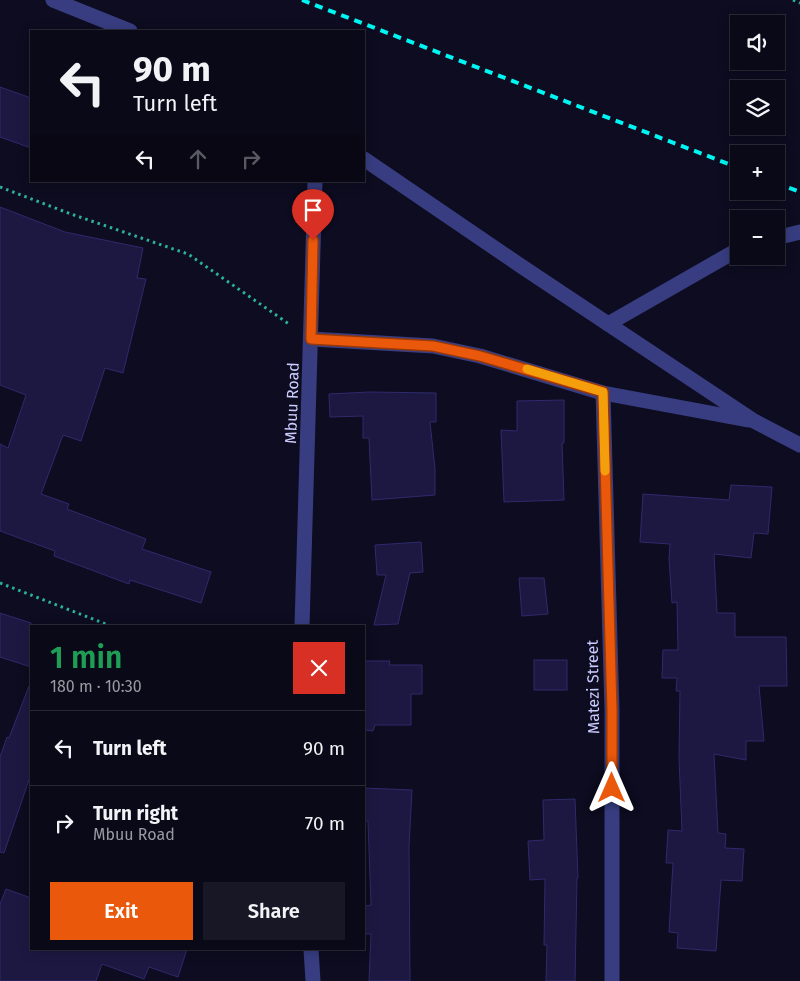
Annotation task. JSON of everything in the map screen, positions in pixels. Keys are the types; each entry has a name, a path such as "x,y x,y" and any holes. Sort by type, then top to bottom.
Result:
{"street":[{"path":"53,0 128,30"},
{"path":"365,160 754,421 800,445"},
{"name":"Mbuu Road","path":"302,625 314,182"},
{"path":"785,236 800,232"},
{"path":"608,324 730,254"},
{"path":"311,339 433,346 480,356 603,392 754,421"},
{"name":"Matezi Street","path":"603,392 612,710 612,981"},
{"path":"312,950 313,981"}],"path":[{"path":"793,0 800,3"},
{"path":"0,187 188,254 311,339"},
{"path":"0,583 108,625"}],"building":[{"path":"0,87 30,98 30,148 0,137"},
{"path":"0,207 65,232 143,248 137,278 146,279 123,373 105,368 81,441 63,435 41,494 69,504 67,509 146,539 142,549 211,572 201,603 130,580 129,584 54,556 55,551 0,531 0,444 8,448 26,395 0,385"},
{"path":"369,392 436,393 436,422 430,422 435,469 435,495 372,500 369,438 363,438 363,416 330,417 329,394"},
{"path":"564,400 564,443 562,443 564,500 504,502 501,430 517,431 517,401"},
{"path":"731,485 772,487 768,534 754,533 751,558 714,554 717,613 735,613 735,637 786,637 787,686 759,686 764,741 746,741 746,760 714,754 718,833 726,834 725,848 744,849 742,881 721,880 716,951 677,948 678,933 669,932 673,863 666,863 668,830 682,831 679,758 680,691 676,691 677,678 662,678 663,650 678,650 677,602 672,603 669,559 670,544 640,542 643,494 729,500"},
{"path":"421,542 423,572 410,573 398,624 374,625 386,575 377,575 375,545"},
{"path":"519,578 544,578 548,614 522,616"},
{"path":"0,613 31,623 30,667 0,657"},
{"path":"534,660 567,660 567,690 534,690"},
{"path":"365,661 390,661 389,665 422,665 422,694 411,694 411,725 375,725 373,731 365,730"},
{"path":"30,686 30,777 4,853 0,852 0,757 7,737 9,738"},
{"path":"365,788 412,790 409,846 410,981 369,981 371,934 365,934 365,906 371,905 368,821 365,821"},
{"path":"575,799 578,878 575,981 546,981 547,945 544,945 545,879 530,880 528,841 544,840 543,800"},
{"path":"6,889 30,898 30,950 187,950 178,977 149,967 144,979 102,964 96,981 0,981 0,904"}],"railway":[{"path":"302,0 730,165"},
{"path":"785,186 800,192"}],"slow traffic":[{"path":"527,369 603,392 605,471"}],"route":[{"path":"313,240 311,339 433,346 480,356 603,392 612,710 612,788"}]}
